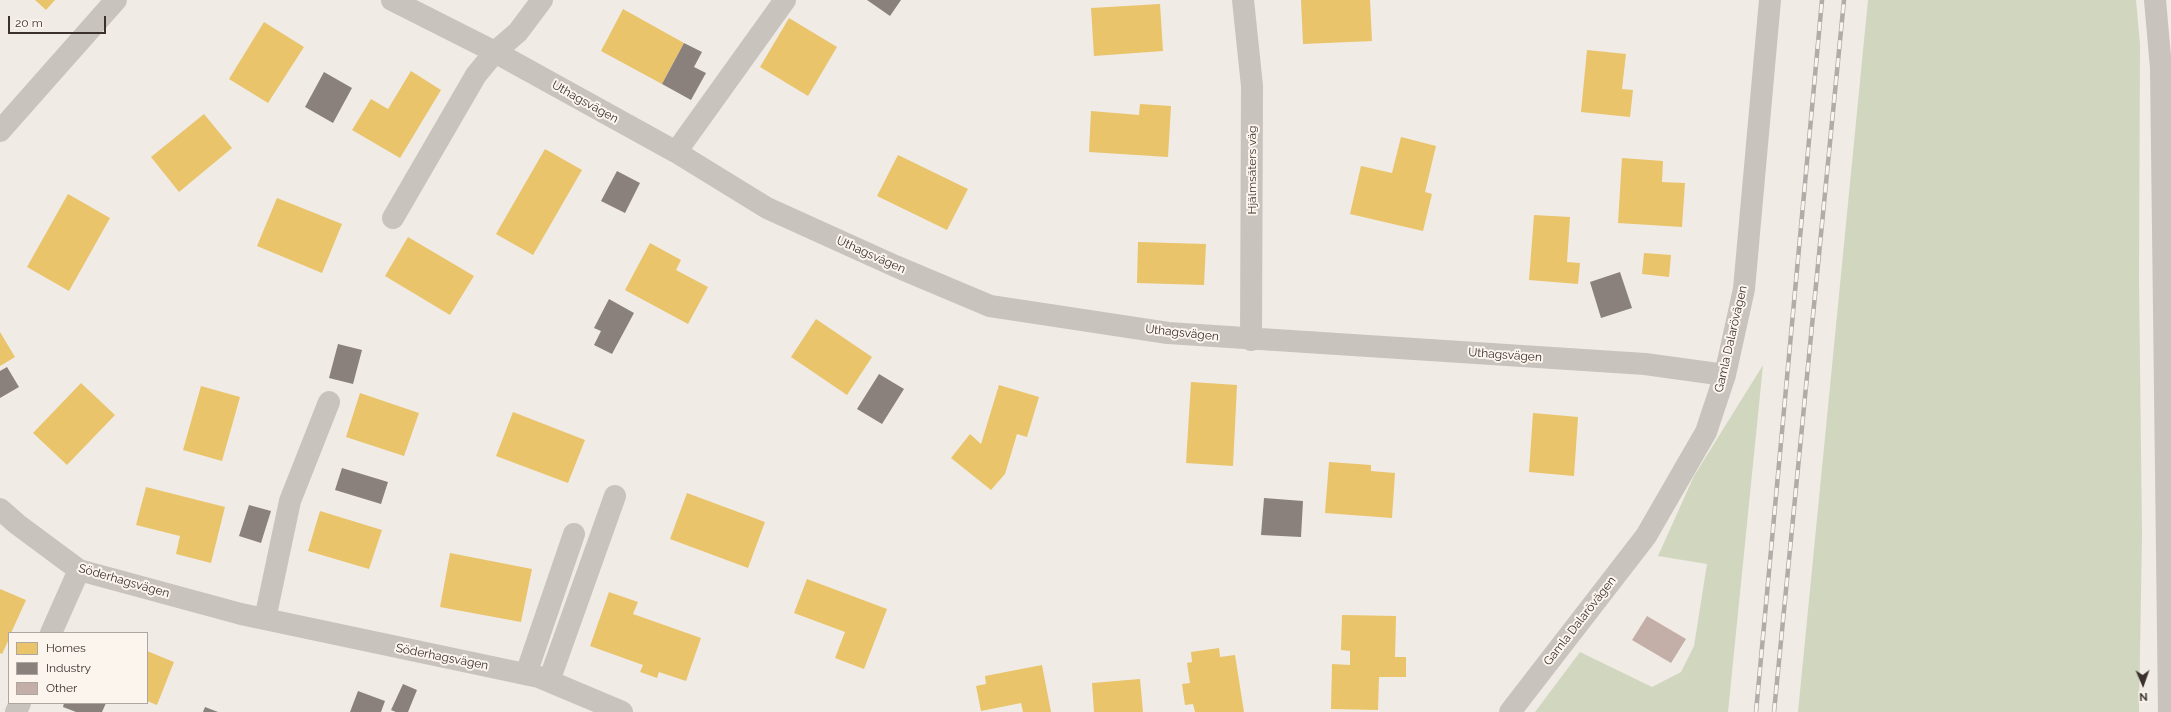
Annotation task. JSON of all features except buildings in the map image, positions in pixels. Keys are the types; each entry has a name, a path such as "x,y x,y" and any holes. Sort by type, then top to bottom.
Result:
{"street":[{"path":"0,131 116,0"},
{"name":"Uthagsvägen","path":"392,0 495,52 676,152 768,208 895,266 990,306 1168,333 1251,340 1645,364 1725,375"},
{"path":"393,218 476,75 495,52 518,32 542,0"},
{"path":"676,152 785,0"},
{"name":"Hjälmsäters väg","path":"1242,0 1252,86 1251,340"},
{"name":"Gamla Dalarövägen","path":"1510,712 1646,536 1706,432 1725,375 1744,289 1770,0"},
{"path":"2154,0 2161,68 2169,712"},
{"path":"264,619 290,501 329,402"},
{"path":"549,681 615,496"},
{"name":"Söderhagsvägen","path":"0,509 16,524 79,570 264,619 526,674 549,681 622,712"},
{"path":"526,674 574,534"},
{"path":"51,632 79,570"}],"green space":[{"path":"1868,0 2136,0 2140,44 2139,278 2142,535 2139,712 1798,712"},
{"path":"1763,365 1728,712 1535,712 1580,652 1652,687 1681,672 1694,646 1707,564 1658,556 1694,476"}],"railway":[{"path":"1756,712 1822,0"},
{"path":"1774,712 1844,0"}]}
